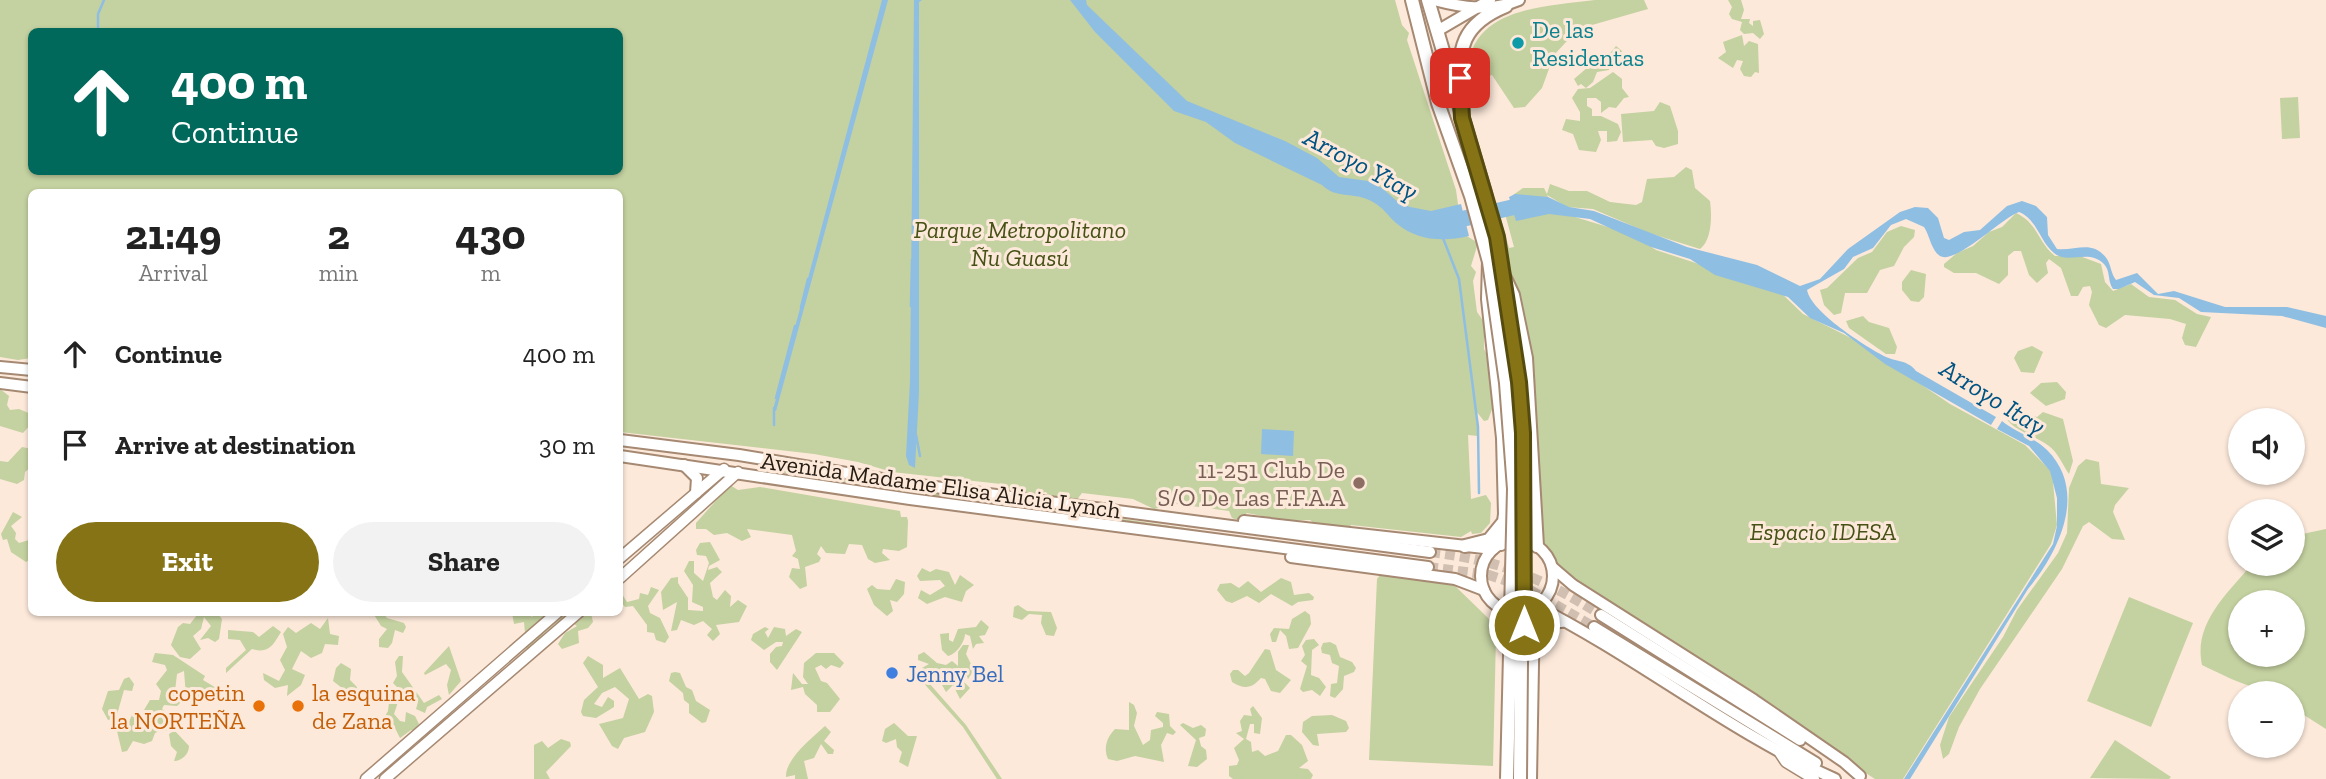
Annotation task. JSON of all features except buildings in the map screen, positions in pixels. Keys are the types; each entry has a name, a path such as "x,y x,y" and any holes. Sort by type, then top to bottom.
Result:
{"highway":[{"path":"1412,0 1489,262 1506,383 1514,488 1507,779"},
{"path":"1428,0 1497,237 1519,382 1523,433 1520,779"},
{"path":"1462,118 1459,69 1462,47 1479,20 1506,6"},
{"path":"1437,32 1432,50 1446,123"},
{"path":"1489,262 1488,299 1500,404 1505,514 1497,546"},
{"path":"1503,274 1513,295 1525,358 1538,546"},
{"path":"1465,546 1489,540 1502,524 1505,514"}],"main road":[{"path":"1434,0 1472,8 1506,6 1519,0"},
{"path":"1437,32 1472,8 1490,0"},
{"path":"0,367 28,370"},
{"path":"0,383 28,386"},
{"name":"Avenida Madame Elisa Alicia Lynch","path":"623,440 1218,525 1430,552"},
{"name":"Avenida Madame Elisa Alicia Lynch","path":"623,456 1217,541 1428,567"},
{"path":"623,555 724,469 738,461 791,471 809,467"},
{"path":"681,464 697,478 696,493"},
{"path":"623,575 738,472"},
{"path":"1218,525 1235,520 1465,546 1497,546 1516,540 1538,546 1552,567 1573,585 1754,701 1844,762 1862,778"},
{"path":"1217,541 1231,549 1455,579 1484,590 1495,604 1505,628 1502,779"},
{"path":"1484,590 1483,563 1497,546"},
{"path":"1531,779 1535,607 1551,586 1552,567"},
{"path":"1495,604 1514,612 1535,607 1566,622 1780,753 1835,779"},
{"path":"1601,615 1862,778"},
{"path":"366,779 553,616"},
{"path":"385,779 574,616"},
{"path":"1534,645 1536,633 1546,622 1566,622"},
{"path":"1594,627 1842,779"},
{"path":"1780,753 1786,762 1814,779"}],"green space":[{"name":"Parque Metropolitano Ñu Guasú","path":"0,0 1395,0 1402,25 1409,33 1407,40 1456,190 1462,233 1478,243 1471,266 1476,272 1473,281 1477,312 1484,322 1484,349 1492,364 1496,399 1488,420 1484,421 1476,411 1478,436 1468,435 1471,499 1486,495 1491,503 1490,523 1481,533 1472,534 1471,531 1461,537 1351,525 1348,530 1316,525 1310,520 1287,521 1247,513 1238,520 1232,518 1229,511 1177,504 1154,509 1133,499 1082,493 1076,501 1052,499 1046,492 1026,496 1005,492 1001,484 892,472 814,454 623,432 623,189 28,189 28,358 0,357"},
{"path":"1595,0 1644,0 1648,9 1578,29 1554,55 1542,88 1525,107 1514,108 1492,75 1468,82 1470,58 1478,39 1491,25 1529,10"},
{"path":"1728,0 1741,0 1744,10 1741,19 1750,19 1749,23 1753,26 1753,21 1760,20 1764,34 1760,39 1753,33 1744,34 1740,30 1742,22 1732,19 1729,14 1732,7"},
{"path":"1742,35 1744,46 1749,41 1758,44 1759,73 1755,72 1751,77 1744,76 1740,69 1743,61 1737,60 1733,68 1718,58 1726,52 1723,42"},
{"path":"1616,46 1622,51 1618,58 1610,63 1609,70 1597,72 1593,82 1586,88 1581,84 1578,86 1574,79 1601,56 1606,58"},
{"path":"1613,72 1622,79 1622,88 1629,97 1624,98 1616,108 1609,107 1601,113 1601,102 1596,98 1587,98 1587,106 1592,109 1592,116 1601,116 1618,124 1621,132 1617,141 1607,142 1607,131 1598,131 1601,140 1596,152 1579,150 1573,134 1562,130 1566,119 1580,121 1580,112 1572,98 1578,89 1590,88"},
{"path":"2298,97 2300,138 2282,139 2280,98"},
{"path":"1660,102 1670,106 1678,131 1678,144 1664,148 1656,146 1652,140 1623,142 1621,114 1654,111"},
{"name":"Espacio IDESA","path":"1686,167 1692,170 1695,188 1710,201 1709,234 1700,249 1649,233 1593,209 1567,207 1547,195 1555,211 1631,234 1656,250 1778,290 1803,314 1857,341 1950,404 2025,445 2052,472 2057,525 2051,544 1903,779 1875,779 1581,588 1560,569 1541,537 1527,342 1496,213 1499,211 1509,248 1514,247 1504,210 1510,208 1513,195 1523,188 1544,188 1547,194 1550,184 1569,191 1587,191 1610,202 1636,205 1642,202 1647,179 1674,177"},
{"path":"2016,213 2029,222 2055,256 2077,255 2101,264 2105,282 2113,291 2131,284 2149,297 2175,300 2197,314 2211,317 2196,347 2185,345 2182,338 2186,324 2170,319 2125,315 2106,328 2099,325 2089,305 2092,292 2090,286 2083,287 2078,296 2071,296 2061,268 2049,259 2046,263 2048,273 2037,283 2029,275 2021,251 2014,251 2008,256 2008,275 1999,284 1976,273 1954,273 1944,267 1957,253 1973,246 1989,232 2002,227"},
{"path":"1901,226 1915,230 1914,237 1904,247 1894,266 1880,270 1867,293 1845,293 1841,313 1834,315 1824,305 1820,290 1827,288 1858,258 1872,252 1887,232"},
{"path":"1911,270 1926,274 1924,297 1919,302 1911,301 1902,290 1902,282"},
{"path":"1863,316 1869,322 1889,328 1897,347 1895,354 1886,354 1849,328 1846,321"},
{"path":"2032,346 2043,352 2034,373 2021,372 2014,358 2018,351"},
{"path":"2057,382 2066,392 2065,399 2046,406 2030,393 2041,383"},
{"path":"0,389 9,396 7,405 10,410 19,409 28,413 28,427 23,433 0,426"},
{"path":"2009,410 2037,417 2043,412 2063,419 2073,461 2069,474 2049,446 2009,422 2005,417"},
{"path":"22,447 28,448 28,470 24,480 17,484 0,479 0,461 8,462"},
{"path":"2086,459 2099,462 2101,484 2129,488 2115,505 2113,512 2125,540 2112,539 2089,522 2083,526 2062,569 1980,689 1959,727 1949,754 1943,759 1940,745 1949,717 2003,637 2017,610 2058,553 2067,533 2069,488 2078,466"},
{"path":"758,468 808,473 1205,531 894,493"},
{"path":"730,485 738,490 760,487 900,511 901,517 907,517 908,521 907,547 899,551 883,549 882,553 890,560 875,563 868,559 862,545 849,544 845,554 826,553 821,546 817,554 821,558 819,562 805,567 807,586 800,589 789,577 792,568 800,569 798,559 792,556 796,551 792,535 747,529 751,537 742,541 727,533 714,535 706,529 696,529 696,523"},
{"path":"13,512 22,517 11,526 19,543 28,540 28,561 11,552 7,539 3,540 1,534"},
{"path":"2326,529 2326,729 2305,716 2305,681 2238,681 2202,665 2203,636 2208,622 2228,592 2228,667 2305,667 2305,590 2230,590 2242,576 2305,576 2305,533"},
{"path":"710,542 720,560 709,566 708,570 717,567 722,572 710,583 713,597 717,600 725,590 731,596 730,607 738,600 747,606 739,622 716,625 720,634 713,641 707,635 712,629 703,621 694,625 681,620 677,630 671,631 677,602 663,610 661,592 671,578 678,577 678,583 688,598 688,610 703,611 703,607 692,602 693,585 684,571 689,561 694,561 694,573 703,581 709,563 706,556 697,555 696,550 700,543"},
{"path":"922,568 930,572 936,569 949,572 955,585 960,575 974,585 966,591 962,602 945,597 927,604 918,598 921,590 930,595 945,586 940,580 920,581 917,576"},
{"path":"1380,575 1452,583 1489,619 1496,636 1493,766 1369,760 1377,579"},
{"path":"1281,578 1291,582 1294,595 1309,593 1314,597 1313,600 1298,602 1292,606 1271,594 1259,603 1247,596 1232,603 1226,601 1217,590 1220,584 1231,583 1239,588 1248,581 1261,592"},
{"path":"896,579 905,582 904,594 897,602 890,600 893,611 887,616 874,605 867,589 872,585 877,589 890,590"},
{"path":"651,587 659,590 648,606 650,613 660,618 669,637 665,643 656,640 654,633 647,632 647,625 633,606 623,605 623,596 627,602 639,599 640,593 648,595"},
{"path":"2129,597 2193,623 2151,727 2087,701"},
{"path":"1018,605 1027,611 1051,612 1057,628 1054,636 1046,635 1041,623 1042,615 1029,614 1022,620 1013,617 1014,607"},
{"path":"1305,611 1310,615 1311,624 1298,648 1289,649 1286,636 1280,630 1276,642 1272,642 1270,634 1274,628 1289,629 1292,619"},
{"path":"196,616 220,616 222,619 219,639 215,642 208,638 200,640 211,626 204,617 201,629 193,636 201,649 190,659 180,657 171,645 178,627 183,623 190,624"},
{"path":"375,616 385,616 404,623 406,627 403,633 395,630 388,648 379,647 379,639 387,629 381,626"},
{"path":"513,616 592,616 593,622 588,628 578,631 579,643 562,649 558,644 565,633 577,626 564,617 560,625 555,624 543,634 547,642 544,649 533,652 524,647 529,634 525,633 524,622 514,624"},
{"path":"328,618 330,634 339,636 338,645 325,644 322,653 311,658 301,651 292,669 305,675 301,685 287,696 288,685 275,688 264,680 263,673 279,681 285,670 280,660 287,647 283,634 288,627 296,633 311,623 320,629"},
{"path":"981,620 989,627 985,635 979,636 984,643 976,644 973,649 970,636 965,634 962,644 954,653 948,656 942,650 940,634 949,633 949,640 953,642 958,629 976,627"},
{"path":"273,626 281,632 273,644 263,650 252,649 226,673 226,668 246,650 240,640 228,639 228,630 253,632 259,637"},
{"path":"765,627 769,629 765,632 768,638 774,627 785,629 786,636 796,629 802,632 777,670 770,662 770,654 776,647 782,646 783,642 776,642 764,650 751,640 753,634"},
{"path":"1314,639 1319,645 1312,650 1311,675 1319,678 1326,687 1320,696 1312,690 1303,692 1300,689 1307,666 1301,661 1305,655 1302,646 1306,640"},
{"path":"1323,643 1336,645 1340,657 1352,662 1356,668 1354,672 1344,676 1343,689 1335,698 1330,696 1331,684 1337,683 1339,666 1332,663 1330,655 1322,653 1321,648"},
{"path":"963,645 969,645 966,654 974,670 968,679 965,670 960,672 962,680 970,688 960,699 953,685 946,692 942,685 934,684 931,676 923,672 922,668 929,664 918,660 918,655 924,652 937,663 946,665 952,661 958,666 958,652"},
{"path":"449,646 461,681 449,695 447,685 451,670 446,664 425,675 424,673"},
{"path":"1265,649 1270,650 1276,670 1291,680 1280,693 1271,691 1265,679 1261,678 1248,687 1232,682 1230,674 1233,670 1238,670 1245,676"},
{"path":"155,653 173,655 205,676 203,680 218,689 205,700 186,696 184,671 177,674 175,691 180,703 177,706 164,705 162,709 178,722 175,731 189,746 186,754 177,761 174,761 177,752 171,746 169,734 174,731 162,730 155,733 152,741 144,744 133,741 127,751 122,752 117,731 127,726 132,715 139,720 157,719 149,714 141,715 150,700 159,700 161,691 156,684 167,670 165,665 152,662"},
{"path":"816,653 834,653 844,663 840,668 831,665 826,669 821,665 815,668 821,681 827,683 840,699 830,712 817,712 817,705 805,694 803,687 791,690 793,673 802,684 808,684 803,677 804,663"},
{"path":"399,656 403,656 402,672 424,703 439,695 442,699 427,707 425,713 416,709 418,702 415,697 395,698 399,689 393,683 397,676 395,662"},
{"path":"588,656 603,665 603,678 620,668 639,699 648,694 652,696 654,712 645,732 624,738 618,749 612,746 599,724 623,718 629,699 615,687 602,693 594,704 602,707 608,697 614,701 614,707 596,718 583,716 581,712 584,700 598,687 583,663"},
{"path":"341,663 351,669 350,680 357,687 356,694 349,699 343,697 342,688 333,681 336,668"},
{"path":"671,673 680,673 696,701 710,710 706,722 702,723 689,713 689,704 684,700 683,693 669,681"},
{"path":"921,674 966,725 1002,779 997,779 963,727 919,678"},
{"path":"129,677 134,684 132,691 124,690 116,718 108,720 102,709 108,691 119,690 124,679"},
{"path":"395,700 398,702 394,714 400,721 405,722 406,712 415,716 419,724 415,731 411,730 400,738 393,724 385,724 383,720 389,703"},
{"path":"1129,702 1134,705 1137,713 1134,726 1143,745 1150,740 1151,730 1163,727 1163,723 1155,716 1157,712 1169,714 1170,726 1176,732 1173,735 1167,733 1161,745 1164,762 1135,756 1117,761 1108,759 1106,747 1112,732 1115,729 1129,730"},
{"path":"1253,706 1262,718 1260,734 1254,733 1254,724 1250,724 1246,739 1251,742 1252,752 1258,750 1265,756 1278,751 1286,735 1291,735 1302,745 1308,761 1299,768 1308,769 1313,775 1311,779 1233,779 1229,776 1229,766 1237,765 1239,760 1234,748 1244,739 1236,733 1242,731 1240,721 1244,715 1252,716 1250,709"},
{"path":"1332,715 1346,721 1349,728 1346,732 1317,734 1319,746 1313,745 1302,732 1303,722 1312,716"},
{"path":"894,723 908,736 917,736 908,767 899,762 902,752 897,747 896,739 886,743 882,741 885,729"},
{"path":"1183,723 1193,728 1201,725 1206,729 1205,736 1199,738 1201,746 1206,750 1207,759 1197,767 1188,766 1196,740 1180,725"},
{"path":"825,726 831,732 824,741 834,750 833,754 828,754 821,744 814,758 804,761 808,779 795,779 795,775 786,777 795,756"},
{"path":"561,739 570,742 571,746 546,772 550,779 534,779 534,745 542,741 548,748"},
{"path":"2115,740 2171,777 2090,778"}],"water":[{"path":"882,0 888,0 776,411 773,410"},
{"path":"914,0 922,0 919,2 919,392 915,468 909,465 906,456 910,381"},
{"path":"1070,0 1086,0 1087,5 1187,101 1285,141 1317,158 1339,177 1368,181 1410,207 1431,211 1461,204 1469,236 1450,239 1421,237 1404,229 1373,202 1328,190 1235,143 1206,122 1174,111 1095,32"},
{"path":"1515,194 1548,197 1569,207 1594,211 1687,247 1757,265 1800,286 1820,279 1848,249 1900,212 1915,207 1928,208 1938,218 1944,238 1949,240 1964,232 1980,230 2007,206 2022,201 2036,206 2047,217 2048,235 2057,249 2096,249 2107,259 2116,280 2137,273 2158,294 2174,291 2225,307 2287,307 2326,316 2326,328 2282,316 2201,312 2179,298 2154,295 2135,282 2113,289 2108,270 2098,259 2066,258 2054,253 2030,220 2019,212 1967,248 1947,257 1937,253 1924,227 1906,219 1891,225 1873,248 1853,257 1844,269 1807,290 1818,308 1840,328 1877,352 1909,365 1996,417 1991,425 1885,364 1844,333 1810,318 1788,297 1715,275 1690,259 1651,247 1590,219 1549,214 1516,221 1509,197"},
{"path":"2002,421 2047,450 2059,467 2066,484 2064,522 2050,558 1910,779 1904,779 2053,544 2057,526 2057,498 2050,471 2029,446 1997,429"},
{"path":"1262,429 1294,431 1293,456 1261,454"}],"waterway":[{"path":"98,28 98,14 104,0"},
{"name":"Arroyo Ytay","path":"1445,223 1514,207 1533,206"},
{"path":"1443,238 1459,279 1478,427 1479,493"},
{"path":"911,306 912,260"},
{"path":"801,307 808,279"},
{"path":"776,398 795,326"},
{"path":"774,408 774,425"},
{"path":"916,435 920,456"}],"tunnel":[{"path":"1430,552 1478,560 1520,573 1560,591 1601,615"},
{"path":"1428,567 1489,575 1525,587 1594,627"}],"place":[{"name":"De las Residentas","path":"1518,43"},
{"name":"11-251 Club De S/O De Las F.F.A.A","path":"1359,483"},
{"name":"Jenny Bel","path":"892,673"},
{"name":"copetin la NORTEÑA","path":"259,706"},
{"name":"la esquina de Zana","path":"298,706"}],"route":[{"path":"1460,78 1462,118 1497,237 1519,382 1523,433 1524,625"}],"water label":[{"name":"Arroyo Itay","path":"1993,397"}]}
